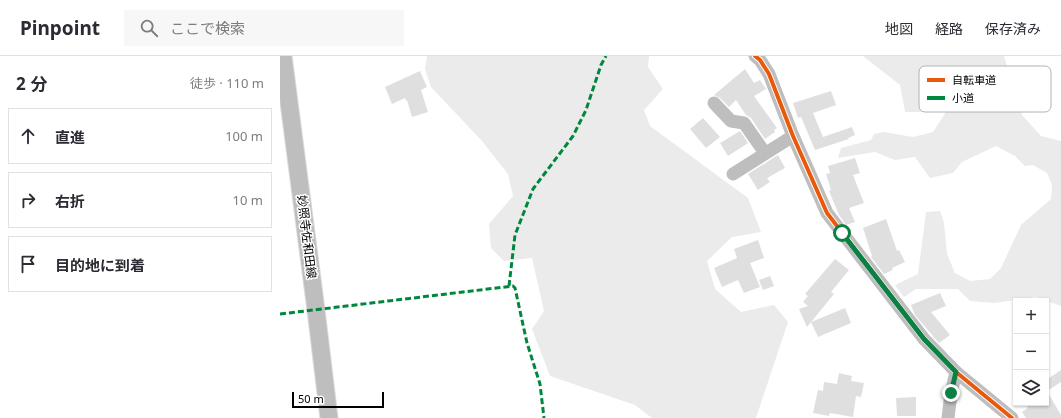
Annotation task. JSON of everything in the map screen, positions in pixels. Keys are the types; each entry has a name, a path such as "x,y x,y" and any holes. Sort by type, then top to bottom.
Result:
{"main road":[{"name":"妙照寺佐和田線","path":"283,56 329,418"}],"street":[{"path":"755,56 760,60 769,74 793,136 826,213 924,339 956,372 1012,418"},
{"path":"714,104 731,121 744,123 765,153"},
{"path":"733,174 793,136"},
{"path":"948,418 951,393 956,372"}],"shaded area":[{"path":"427,56 649,56 648,67 663,89 644,110 650,126 748,198 761,232 732,237 707,261 715,289 741,312 774,305 788,322 756,418 652,418 635,405 550,376 532,329 544,311 532,258 504,261 491,248 489,224 513,196 508,174 482,141 431,87 425,69"},
{"path":"863,56 1004,56 1007,66 919,66 919,112 905,112 900,85"},
{"path":"946,112 1021,112 1022,115 1041,136 1061,141 1061,306 1049,302 1049,298 1036,297 1013,298 1013,300 994,303 970,301 958,289 916,289 904,297 895,285 918,274 926,212 940,211 944,223 947,254 955,273 970,281 990,279 1001,268 1021,225 1051,199 1052,185 1047,173 1033,165 1025,166 1015,156 996,146 962,162 953,173 930,178 915,157 895,160 875,152 838,158 841,148 871,140 874,134 884,132 913,137 933,132"}],"building":[{"path":"745,69 754,83 760,80 766,89 754,96 777,128 774,130 775,132 765,139 751,118 746,115 736,100 729,107 720,98 714,95"},
{"path":"420,71 427,87 421,90 428,112 412,117 407,100 406,101 405,98 392,104 385,87"},
{"path":"831,91 836,105 813,113 823,137 852,127 855,135 848,138 849,139 815,150 801,117 798,118 793,103"},
{"path":"703,118 720,137 706,148 690,129"},
{"path":"740,131 748,143 728,156 720,143"},
{"path":"778,155 785,168 767,178 770,182 758,190 748,174"},
{"path":"855,158 860,173 853,175 864,203 849,208 855,222 846,225 839,215 829,191 831,190 826,174 830,173 828,166"},
{"path":"886,219 897,251 899,250 905,262 892,268 893,270 884,274 871,257 872,256 863,228"},
{"path":"758,240 764,258 750,263 760,287 744,293 738,280 722,287 714,268 737,258 734,249"},
{"path":"835,259 849,270 831,292 834,294 807,327 799,309 808,306 803,302 808,296 805,294"},
{"path":"770,276 774,286 763,290 759,280"},
{"path":"940,293 946,306 931,312 950,335 939,343 915,315 911,305"},
{"path":"845,308 851,323 818,337 811,322"},
{"path":"1061,370 1061,382 1049,390 1049,378"},
{"path":"839,373 852,376 851,381 864,383 861,397 856,396 853,417 830,413 829,416 813,413 818,390 823,391 824,382 837,384"},
{"path":"1049,394 1061,415 1061,418 1026,418 1022,412 1028,408 1026,406 1049,406"},
{"path":"916,397 916,416 897,416 896,398"}],"marked path":[{"path":"509,286 515,235 533,189 573,136 586,110 601,65 606,56"},
{"path":"280,314 513,286 515,288 527,343 540,384 544,418"}],"cycle path":[{"path":"755,56 760,60 769,74 793,136 827,213 924,339 956,372 1012,418"}],"route":[{"path":"842,233 924,339 956,372 951,393"}]}
